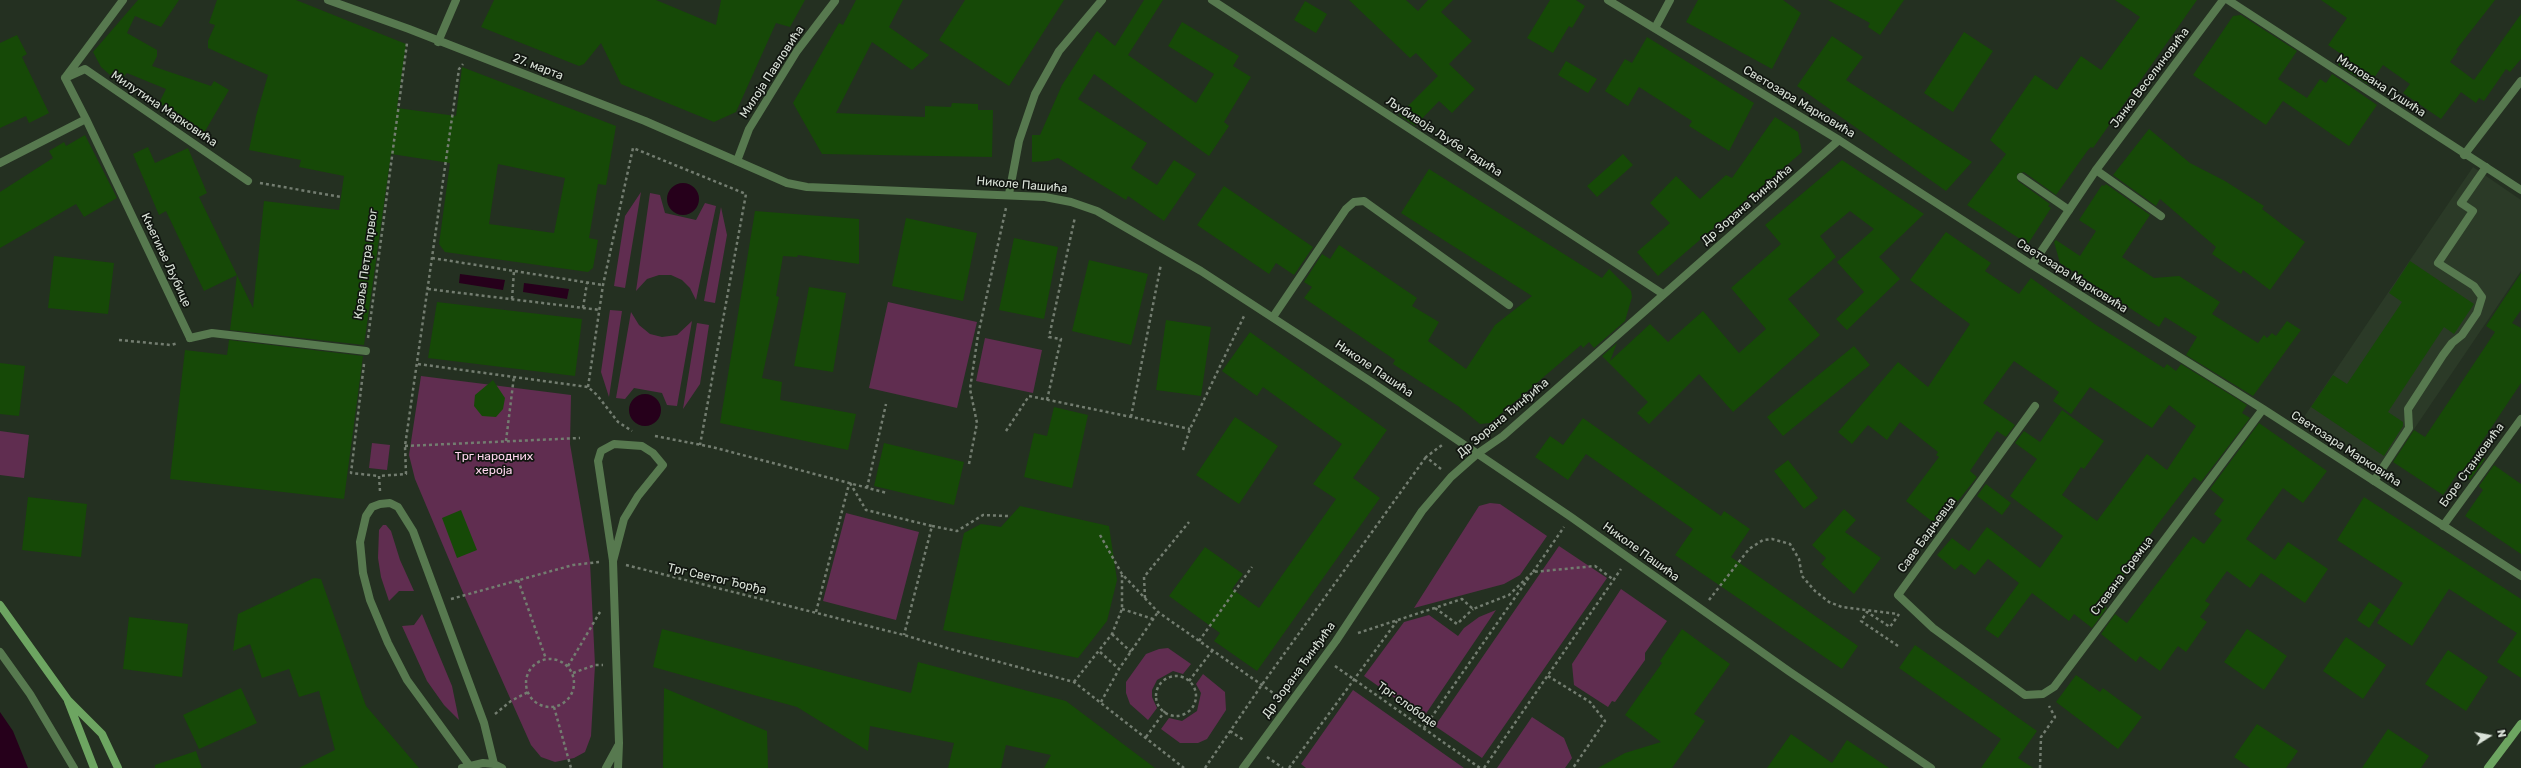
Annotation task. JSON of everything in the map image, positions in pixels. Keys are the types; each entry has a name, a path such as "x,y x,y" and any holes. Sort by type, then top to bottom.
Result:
{"main road":[{"path":"0,605 68,700 102,734 118,768"},
{"path":"68,700 94,768"},
{"path":"2488,768 2521,724"}],"street":[{"path":"0,163 86,119 65,78 123,0"},
{"name":"27. марта","path":"328,0 409,29 438,42 645,121 737,161"},
{"path":"438,42 456,0"},
{"path":"1009,194 1019,141 1035,94 1059,51 1102,0"},
{"name":"Љубивоја Љубе Тадића","path":"1212,0 1663,294"},
{"name":"Светозара Марковића","path":"1608,0 1839,140 2032,265 2263,409 2521,576"},
{"path":"1655,28 1670,0"},
{"name":"Јанка Веселиновића","path":"2032,265 2096,170 2223,0"},
{"name":"Милована Гушића","path":"2228,0 2464,155 2486,167 2521,190"},
{"name":"Милоја Павловића","path":"737,161 749,129 797,51 835,1"},
{"name":"Милутина Марковића","path":"65,78 85,69 248,181"},
{"path":"2464,155 2521,81"},
{"name":"Књегиње Љубице","path":"86,119 190,338"},
{"name":"Др Зорана Ђинђића","path":"1243,768 1322,658 1336,641 1422,511 1450,477 1477,454 1503,436 1839,140"},
{"name":"Николе Пашића","path":"737,161 787,183 807,187 1009,194 1045,197 1097,211 1273,317 1454,437 1931,768"},
{"path":"2374,481 2409,428 2408,409 2443,355 2452,343 2462,335 2477,313 2482,297 2474,286 2438,263 2473,211 2461,203 2486,167"},
{"path":"2096,170 2161,216"},
{"path":"2021,178 2069,210"},
{"path":"1273,317 1346,209 1354,202 1364,201 1509,305"},
{"path":"190,338 212,333 366,351"},
{"name":"Саве Бадњевца","path":"1977,662 1933,628 1898,595 2035,406"},
{"name":"Стевана Сремца","path":"1977,662 2025,695 2043,694 2054,687 2263,409"},
{"name":"Боре Станковића","path":"2442,526 2521,419"},
{"path":"614,561 624,519 638,496 663,465 653,453 642,446 614,444 601,451 598,461 614,561 619,743 618,768"},
{"path":"390,503 398,507 407,518 441,602 498,766 466,766 407,680 388,643 370,600 363,574 360,542 366,516 372,508 380,504 390,503"},
{"path":"0,652 30,694 74,768"},
{"path":"606,768 619,743"}],"path":[{"name":"Краља Петра првог","path":"409,29 385,203 351,473 379,476 406,474 405,446 418,364 432,258 448,160 459,69 464,63 467,52"},
{"path":"588,387 603,285 633,148 746,194 700,445"},
{"path":"248,181 341,197"},
{"path":"969,464 978,423 970,389 978,335 1009,194"},
{"path":"1047,400 1061,339 1049,337 1078,205"},
{"path":"1130,417 1164,250"},
{"path":"432,258 603,285"},
{"path":"512,299 514,271"},
{"path":"583,308 587,283"},
{"path":"428,289 600,310"},
{"path":"1183,450 1190,429 1250,303"},
{"path":"119,340 171,346 190,338"},
{"path":"418,364 588,387 618,422 634,432"},
{"path":"506,441 514,376"},
{"path":"1006,431 1029,396 1190,429"},
{"path":"867,488 886,404"},
{"path":"649,435 700,445 886,493"},
{"path":"1205,768 1261,686 1426,456 1454,437"},
{"path":"405,446 580,438"},
{"path":"1426,456 1450,477"},
{"path":"379,476 380,504"},
{"path":"850,483 866,510 932,526 957,531 983,515 1008,516"},
{"path":"816,612 850,483"},
{"path":"1424,728 1571,517"},
{"path":"1145,598 1144,577 1189,522"},
{"path":"904,634 932,526"},
{"path":"1100,535 1122,574 1158,612 1261,686 1290,704"},
{"path":"1702,610 1749,549 1763,540 1772,539 1790,544 1799,559 1802,576 1815,591 1829,602 1842,607 1899,614"},
{"path":"1484,768 1629,557"},
{"path":"441,602 573,565 614,561"},
{"name":"Трг Светог Ђорђа","path":"614,561 643,571 904,634 947,648 1074,682"},
{"path":"1435,608 1457,624 1473,609 1509,595 1533,572 1595,566 1614,580"},
{"path":"1199,641 1252,567"},
{"path":"1122,574 1122,609 1112,634 1100,652 1074,682 1184,768"},
{"path":"518,580 546,659"},
{"path":"1336,641 1462,599 1473,609"},
{"path":"1122,609 1153,619"},
{"path":"568,666 602,610"},
{"path":"1100,702 1119,669 1158,612"},
{"path":"1890,627 1867,612 1861,621 1898,646"},
{"path":"1289,768 1398,621"},
{"path":"1112,634 1131,652"},
{"path":"1189,681 1212,651"},
{"path":"1100,652 1119,669"},
{"name":"Трг слободе","path":"1322,658 1480,768"},
{"path":"546,659 558,660 568,666 573,673 575,680 572,695 567,701 554,707 541,705 528,692 526,685 529,671 534,665 546,659"},
{"path":"573,673 595,665 607,665"},
{"path":"1172,676 1179,676 1189,681 1196,693 1194,706 1181,715 1174,715 1164,711 1159,706 1156,697 1162,682 1172,676"},
{"path":"1548,676 1590,702 1605,721 1573,768"},
{"path":"484,723 511,701 528,692"},
{"path":"554,707 571,768"},
{"path":"1146,737 1164,711"},
{"path":"2040,768 2042,737 2055,718"},
{"path":"1230,731 1283,768"}],"shaded area":[{"path":"2473,167 2521,200 2521,271 2385,472 2304,417"},
{"path":"680,183 686,183 695,187 699,199 695,211 686,215 680,215 671,211 667,202 667,196 671,187"},
{"path":"460,274 505,280 503,290 459,283"},
{"path":"524,283 569,289 567,299 523,292"},
{"path":"642,394 648,394 657,398 661,410 657,422 648,426 642,426 633,422 629,413 629,407 633,398"},
{"path":"0,712 13,731 28,768 0,768"}],"green space":[{"path":"641,192 625,288 614,286 625,216"},
{"path":"650,193 660,195 665,213 696,220 705,203 716,206 696,300 690,288 682,280 671,275 659,275 647,279 636,291"},
{"path":"721,207 727,235 715,303 704,301"},
{"path":"888,302 977,322 957,408 869,388"},
{"path":"610,310 622,311 609,397 601,372"},
{"path":"631,312 639,325 650,334 662,337 677,335 692,321 677,406 667,405 662,393 634,388 625,399 616,398"},
{"path":"697,323 709,325 700,384 683,409"},
{"path":"985,338 1042,350 1033,393 976,381"},
{"name":"Трг народних хероја","path":"421,376 571,395 570,444 590,562 595,665 591,736 585,752 574,758 555,762 541,757 531,745 464,595 415,479 409,455"},
{"path":"0,431 29,435 24,478 0,475"},
{"path":"372,443 390,445 387,470 369,468"},
{"path":"1490,503 1500,504 1547,536 1520,575 1504,584 1414,608 1479,506"},
{"path":"846,513 919,532 896,620 823,601"},
{"path":"383,525 386,525 391,531 400,560 414,591 399,591 389,601 381,577 378,558 379,530"},
{"path":"1559,546 1607,578 1482,758 1435,726"},
{"path":"1621,589 1667,621 1645,653 1645,660 1615,702 1612,701 1608,707 1574,685 1572,664"},
{"path":"1496,610 1423,718 1364,676 1404,622 1429,615 1458,636 1464,628 1479,617"},
{"path":"422,614 452,686 459,720 444,705 427,681 402,626 414,625"},
{"path":"1168,648 1191,664 1183,674 1173,671 1157,680 1152,690 1152,697 1157,708 1148,720 1130,704 1126,693 1126,682 1146,654 1159,649"},
{"path":"1203,674 1225,692 1226,710 1207,739 1198,743 1180,743 1161,729 1169,718 1182,721 1197,711 1201,693 1196,684"},
{"path":"1353,690 1464,768 1306,768 1301,764"},
{"path":"1532,717 1564,738 1572,758 1565,768 1497,768"}],"building":[{"path":"138,0 179,0 161,27 135,16 127,33 157,50 157,56 152,66 211,86 214,81 229,90 204,133 159,103 166,89 127,73 118,82 101,67 93,52"},
{"path":"217,0 296,0 406,44 397,108 456,116 462,67 616,126 606,185 598,184 589,238 598,240 593,268 588,272 445,252 439,244 450,163 391,154 364,345 230,330 237,275 253,308 264,201 339,210 344,176 299,167 301,160 249,150 256,116 268,75 208,48 208,41 215,25 209,23","holes":["498,164 565,178 554,233 489,224"]},
{"path":"494,0 656,0 716,25 721,0 805,0 790,27 776,23 736,112 714,122 621,84 601,43 584,64 579,66 481,27"},
{"path":"856,0 903,0 889,27 929,55 912,70 872,42 836,113 925,117 925,106 951,107 952,103 978,104 978,110 993,110 992,157 822,154 793,103 839,23 843,25"},
{"path":"965,0 1064,0 1009,86 939,40"},
{"path":"1144,0 1163,0 1128,55 1196,103 1214,74 1168,46 1182,22 1239,56 1233,66 1251,77 1224,122 1229,126 1209,156 1094,74 1078,99 1147,143 1131,168 1157,185 1174,160 1196,174 1164,221 1128,196 1126,200 1058,158 1048,161 1032,162 1032,135 1040,135 1062,85 1097,31 1115,46"},
{"path":"1349,0 1406,0 1418,11 1428,0 1453,0 1441,12 1472,41 1449,64 1475,89 1452,113 1439,101 1415,126 1399,115 1438,76 1416,53 1410,58"},
{"path":"1550,0 1576,0 1585,6 1572,28 1569,26 1553,53 1527,38"},
{"path":"1698,0 1783,0 1801,13 1772,69 1686,22"},
{"path":"1828,0 1904,0 1880,35 1868,27 1870,23"},
{"path":"2115,0 2197,0 2093,148 2091,147 2088,150 2056,195 2024,172 2017,174 2018,181 2050,204 2048,206 2051,208 2028,244 1967,205 2006,154 1990,140 2035,75 2057,90 2081,56 2101,70 2140,17"},
{"path":"2321,0 2495,0 2456,50 2458,51 2450,62 2474,80 2521,14 2521,59 2510,72 2506,69 2484,101 2479,98 2476,103 2461,92 2441,119 2403,93 2410,84 2383,65 2369,85 2338,65 2344,56 2328,45 2347,18"},
{"path":"1305,1 1327,14 1316,33 1294,20"},
{"path":"2241,15 2297,51 2278,79 2307,98 2320,79 2326,83 2332,74 2377,105 2349,146 2283,101 2266,125 2193,75 2233,16"},
{"path":"1964,32 1993,51 1953,112 1924,93"},
{"path":"17,35 27,54 22,57 49,113 29,123 26,116 0,128 0,43"},
{"path":"1832,36 1863,57 1846,80 1972,162 1946,191 1797,86"},
{"path":"1647,37 1754,103 1729,151 1689,126 1692,121 1639,87 1628,106 1605,91 1625,59 1632,63"},
{"path":"1566,61 1597,79 1588,93 1558,75"},
{"path":"1775,117 1798,132 1802,152 1658,276 1637,252 1670,223 1650,203 1676,176 1700,199 1726,175 1732,178"},
{"path":"2149,129 2190,163 2225,181 2264,206 2262,209 2305,242 2270,290 2243,270 2241,274 2212,254 2216,247 2160,199 2156,206 2113,175"},
{"path":"85,135 117,198 84,217 76,204 0,248 0,192 53,158 49,151 64,142 66,146"},
{"path":"148,147 155,163 188,148 207,193 199,197 237,275 204,291 166,211 159,215 133,154"},
{"path":"1623,154 1633,165 1597,197 1587,186"},
{"path":"1842,160 1924,214 1879,257 1900,279 1847,330 1836,319 1864,292 1837,262 1874,229 1850,211 1820,236 1836,257 1788,299 1820,335 1733,412 1699,374 1649,424 1637,413 1648,402 1602,356 1617,343 1610,361 1650,324 1668,342 1703,311 1739,353 1766,329 1731,288 1781,244 1765,225"},
{"path":"1429,169 1602,278 1609,269 1631,291 1632,297 1625,321 1594,348 1589,342 1583,348 1581,345 1490,423 1480,424 1458,406 1393,364 1395,360 1304,298 1312,287 1304,282 1322,254 1330,259 1339,245 1417,298 1412,306 1439,322 1428,341 1466,369 1495,325 1532,296 1401,213"},
{"path":"2106,184 2150,215 2122,257 2154,278 2179,276 2220,302 2212,314 2258,343 2264,335 2267,338 2272,333 2276,336 2287,321 2301,330 2253,396 2186,355 2197,337 2165,317 2159,327 2060,263 2054,242 2056,240 2080,256 2096,231 2079,220 2102,185 2104,186"},
{"path":"1224,186 1313,247 1294,275 1276,263 1269,274 1197,225"},
{"path":"755,211 859,219 859,264 798,255 797,257 783,256 776,296 779,297 762,378 782,382 780,400 856,414 848,450 720,423"},
{"path":"906,218 977,233 963,301 892,286"},
{"path":"1946,232 1991,263 1985,271 2019,294 2031,278 2096,325 2164,368 2167,364 2176,371 2181,364 2247,405 2242,413 2250,418 2201,482 2194,477 2158,524 2126,568 2128,570 2102,605 2107,608 2092,628 2074,614 2069,621 2032,593 1998,638 1985,629 2019,583 1988,559 1975,575 1961,564 1955,570 1937,555 1952,538 1969,551 1987,527 2040,568 2063,536 2010,496 2037,459 2015,443 2024,431 2040,442 2062,410 2104,441 2084,469 2081,467 2062,495 2097,521 2147,454 2167,470 2196,426 2169,405 2152,428 2090,387 2071,414 2053,401 2059,392 2014,361 1983,403 2015,425 2006,437 1997,431 1970,471 1977,477 1938,526 1906,501 1939,457 1936,455 1938,452 1900,422 1887,440 1868,425 1852,444 1838,432 1898,362 1928,387 1970,324 1910,280"},
{"path":"1014,238 1058,247 1044,319 999,310"},
{"path":"54,256 114,263 108,314 48,308"},
{"path":"1089,260 1148,274 1131,345 1072,331"},
{"path":"2410,261 2474,304 2454,334 2444,327 2388,412 2403,422 2403,426 2384,456 2311,407 2333,375 2347,384 2402,302 2389,293"},
{"path":"2521,273 2521,310 2512,323 2521,328 2521,383 2475,452 2485,459 2470,480 2459,471 2443,495 2393,462 2414,430 2425,437 2495,332 2486,326"},
{"path":"809,287 846,293 833,372 794,366"},
{"path":"437,302 582,319 575,376 428,358"},
{"path":"1166,320 1211,327 1201,396 1156,390"},
{"path":"1250,332 1387,430 1353,478 1380,498 1257,671 1214,641 1220,633 1169,596 1205,547 1243,574 1232,589 1259,608 1336,499 1313,484 1342,444 1263,387 1257,396 1222,371"},
{"path":"229,340 363,356 344,499 170,479 185,350 227,355"},
{"path":"1854,346 1870,365 1783,436 1767,417"},
{"path":"0,363 25,366 19,416 0,414"},
{"path":"493,380 505,398 503,409 496,417 482,416 474,406 475,395"},
{"path":"1054,407 1088,415 1072,488 1024,477 1034,433 1047,436"},
{"path":"1235,417 1278,446 1239,504 1196,475"},
{"path":"1583,418 1721,516 1724,511 1750,529 1731,557 1858,646 1842,669 1675,555 1693,529 1586,454 1568,480 1535,457 1550,436 1563,445"},
{"path":"2259,423 2327,471 2303,503 2283,488 2246,539 2275,560 2288,542 2328,569 2305,603 2261,573 2250,588 2227,571 2205,601 2210,604 2200,617 2207,622 2186,652 2178,646 2160,671 2140,656 2136,662 2101,634 2115,614 2127,623 2193,536 2204,544 2222,520 2214,514 2224,500 2210,489"},
{"path":"884,443 964,462 954,505 874,486"},
{"path":"1788,460 1818,498 1804,509 1774,471"},
{"path":"2494,465 2521,484 2521,554 2465,516 2483,490 2479,486"},
{"path":"1986,484 2011,503 2002,515 1977,496"},
{"path":"28,497 87,504 81,557 22,550"},
{"path":"2364,497 2521,599 2521,678 2497,662 2517,633 2449,589 2412,646 2377,623 2403,583 2337,540"},
{"path":"1020,506 1109,526 1117,580 1107,621 1078,658 943,630 964,533 981,524 1001,527"},
{"path":"1844,509 1856,520 1845,532 1881,558 1854,594 1821,564 1826,558 1812,545"},
{"path":"461,510 477,550 457,558 442,518"},
{"path":"314,578 321,579 366,706 419,768 299,768 335,750 319,691 299,697 289,669 262,678 250,644 233,651 238,614"},
{"path":"2369,602 2381,610 2369,628 2357,620"},
{"path":"129,617 188,624 182,677 123,669"},
{"path":"662,629 911,693 918,662 1066,701 1155,768 1044,768 1051,755 1006,745 1001,768 948,768 954,743 870,726 868,751 797,707 653,667"},
{"path":"1682,629 1730,664 1694,714 1705,721 1672,768 1598,768 1625,753 1661,742 1625,715 1662,663 1660,661"},
{"path":"2247,629 2287,656 2264,690 2224,662"},
{"path":"2346,637 2386,665 2363,699 2323,671"},
{"path":"1915,645 2037,731 2018,758 2033,768 1981,768 2001,739 1899,668"},
{"path":"2448,650 2488,677 2466,711 2425,684"},
{"path":"2076,675 2100,692 2103,688 2142,717 2118,749 2056,702"},
{"path":"241,688 257,723 199,749 183,715"},
{"path":"664,688 767,731 768,768 663,768"},
{"path":"2257,724 2298,751 2286,768 2250,768 2234,757"},
{"path":"2388,729 2429,756 2421,768 2362,768"},
{"path":"1791,734 1832,763 1847,740 1889,768 1767,768"},
{"path":"196,751 202,768 155,768 155,765"}]}
